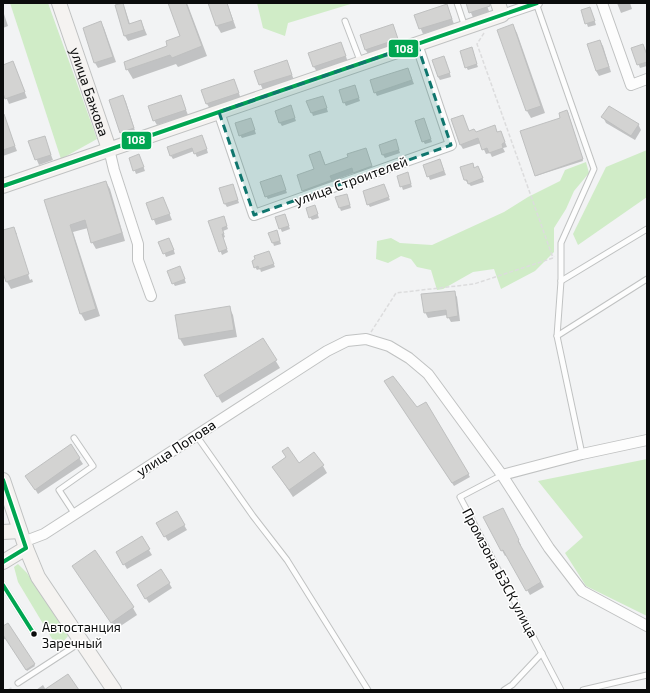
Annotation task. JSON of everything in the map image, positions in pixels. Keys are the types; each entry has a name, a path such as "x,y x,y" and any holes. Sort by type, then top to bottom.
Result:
{"street":[{"name":"улица Бажова","path":"59,3 109,149 114,170 138,244 138,260 151,296"},
{"path":"3,186 466,27 482,21 500,9 536,3"},
{"path":"602,3 631,85 647,79"},
{"name":"улица Строителей","path":"219,112 254,215 451,145 416,44"},
{"path":"366,339 389,346 409,358 428,374 502,475 549,548 582,591 647,626"},
{"name":"улица Попова","path":"23,540 44,534 74,513 327,351 347,341 366,339"},
{"path":"502,475 582,454 647,440"},
{"path":"3,480 23,540 38,577 113,689"},
{"path":"3,532 23,540"},
{"path":"3,562 23,540"}],"lane":[{"path":"457,3 466,27"},
{"path":"536,3 594,169 561,243 561,281 557,336 582,454"},
{"path":"345,21 361,63"},
{"path":"561,281 647,228"},
{"path":"557,336 647,279"},
{"path":"196,435 253,516 287,560 368,690"},
{"path":"74,438 93,466 59,490 74,513"},
{"name":"Промзона БЗСК улица","path":"502,475 460,497 562,690"},
{"path":"3,584 34,634"},
{"path":"18,683 82,641"},
{"path":"504,690 512,685 542,653"},
{"path":"583,690 647,675"}],"path":[{"path":"482,21 486,30 477,44 553,258"},
{"path":"366,339 396,294 474,284 553,258 561,243"}],"highlighted area":[{"path":"417,44 451,145 254,215 219,112"}],"green space":[{"path":"10,3 48,3 97,139 61,159"},
{"path":"257,3 354,3 288,23 285,36 263,28"},
{"path":"647,150 647,197 578,245 573,234 606,167"},
{"path":"586,162 589,173 574,191 566,209 554,228 554,252 535,271 501,289 494,269 473,272 443,289 437,290 431,270 417,267 411,259 401,256 388,263 376,259 377,241 391,238 400,243 432,245 504,212 528,197 560,181 565,170"},
{"path":"647,459 647,616 586,586 565,553 583,537 538,481"},
{"path":"18,564 27,573 68,636 61,644 54,642 18,582 14,567"}],"building":[{"path":"123,3 129,24 141,20 144,30 124,36 115,5"},
{"path":"168,3 186,3 202,46 172,58 170,55 126,70 124,62 167,46 166,41 180,36"},
{"path":"208,3 227,3 233,21 216,26"},
{"path":"466,3 490,3 490,6 469,13"},
{"path":"447,4 452,19 419,29 414,15"},
{"path":"590,7 595,21 585,24 581,10"},
{"path":"101,21 113,57 94,63 83,28"},
{"path":"393,24 398,39 365,50 360,35"},
{"path":"513,24 541,106 526,111 497,30"},
{"path":"600,40 609,67 596,71 587,44"},
{"path":"341,42 346,56 313,67 308,53"},
{"path":"643,44 647,55 647,62 637,65 631,48"},
{"path":"472,47 477,64 465,68 460,51"},
{"path":"444,56 450,73 438,77 432,60"},
{"path":"287,60 292,75 259,85 254,71"},
{"path":"13,61 25,92 5,99 3,93 3,65"},
{"path":"408,68 412,80 374,93 370,80"},
{"path":"234,79 239,93 206,104 201,90"},
{"path":"355,85 359,98 343,103 339,90"},
{"path":"123,95 134,128 120,133 109,100"},
{"path":"181,95 186,110 153,121 148,106"},
{"path":"323,96 327,108 311,113 306,101"},
{"path":"291,105 295,118 279,123 275,111"},
{"path":"609,106 639,124 631,136 601,117"},
{"path":"567,110 583,159 535,176 520,131 560,118 559,113"},
{"path":"3,114 15,146 3,150"},
{"path":"463,115 469,131 474,129 476,132 495,125 497,132 501,131 505,142 502,144 503,148 489,153 487,148 482,150 478,138 460,145 451,119"},
{"path":"251,118 255,130 239,136 235,123"},
{"path":"424,118 431,139 422,142 415,121"},
{"path":"202,135 207,149 194,154 192,148 170,156 167,147"},
{"path":"45,136 51,155 35,160 28,141"},
{"path":"396,139 399,150 382,155 379,145"},
{"path":"366,148 372,166 353,173 352,168 330,176 332,180 302,191 297,175 314,169 309,155 320,151 325,165 348,157 347,154"},
{"path":"139,154 144,167 133,171 129,158"},
{"path":"440,159 444,171 427,177 423,165"},
{"path":"473,163 474,168 478,166 483,178 468,184 467,180 464,180 460,167"},
{"path":"408,172 411,184 400,187 397,176"},
{"path":"281,175 286,190 265,197 260,182"},
{"path":"106,181 122,233 91,243 85,220 70,225 96,309 80,314 44,200"},
{"path":"233,184 238,200 224,204 219,188"},
{"path":"384,184 389,197 367,205 363,191"},
{"path":"347,194 350,205 339,208 335,197"},
{"path":"163,197 170,214 152,220 146,203"},
{"path":"315,205 318,214 309,218 306,208"},
{"path":"285,214 289,226 279,229 275,217"},
{"path":"224,216 227,226 222,228 224,234 222,234 227,249 219,252 208,221"},
{"path":"14,227 29,274 6,282 3,273 3,230"},
{"path":"277,230 280,241 272,243 268,233"},
{"path":"169,238 174,250 163,254 158,242"},
{"path":"269,251 274,264 259,269 258,266 254,268 252,261 255,259 254,256"},
{"path":"180,266 185,279 172,284 167,271"},
{"path":"455,291 458,316 447,318 446,310 424,313 421,294"},
{"path":"230,306 234,330 179,339 175,315"},
{"path":"263,338 277,360 217,397 204,375"},
{"path":"393,376 417,407 426,402 469,474 452,483 384,381"},
{"path":"71,444 80,458 35,490 25,476"},
{"path":"288,447 299,463 314,452 324,465 289,490 272,467 286,457 282,451"},
{"path":"503,508 519,540 518,541 541,582 526,591 503,550 501,551 483,517"},
{"path":"177,511 185,525 164,537 156,523"},
{"path":"142,536 150,549 123,565 116,552"},
{"path":"95,550 134,607 111,623 72,566"},
{"path":"161,569 170,583 145,599 137,585"},
{"path":"8,623 35,664 26,670 3,635 3,626"},
{"path":"68,674 79,690 44,690"}],"transit line":[{"name":"108","path":"3,186 537,3"},
{"name":"108","path":"3,480 26,548 3,562"},
{"name":"108","path":"3,585 34,634"}],"place":[{"name":"Автостанция Заречный","path":"34,634"}]}
